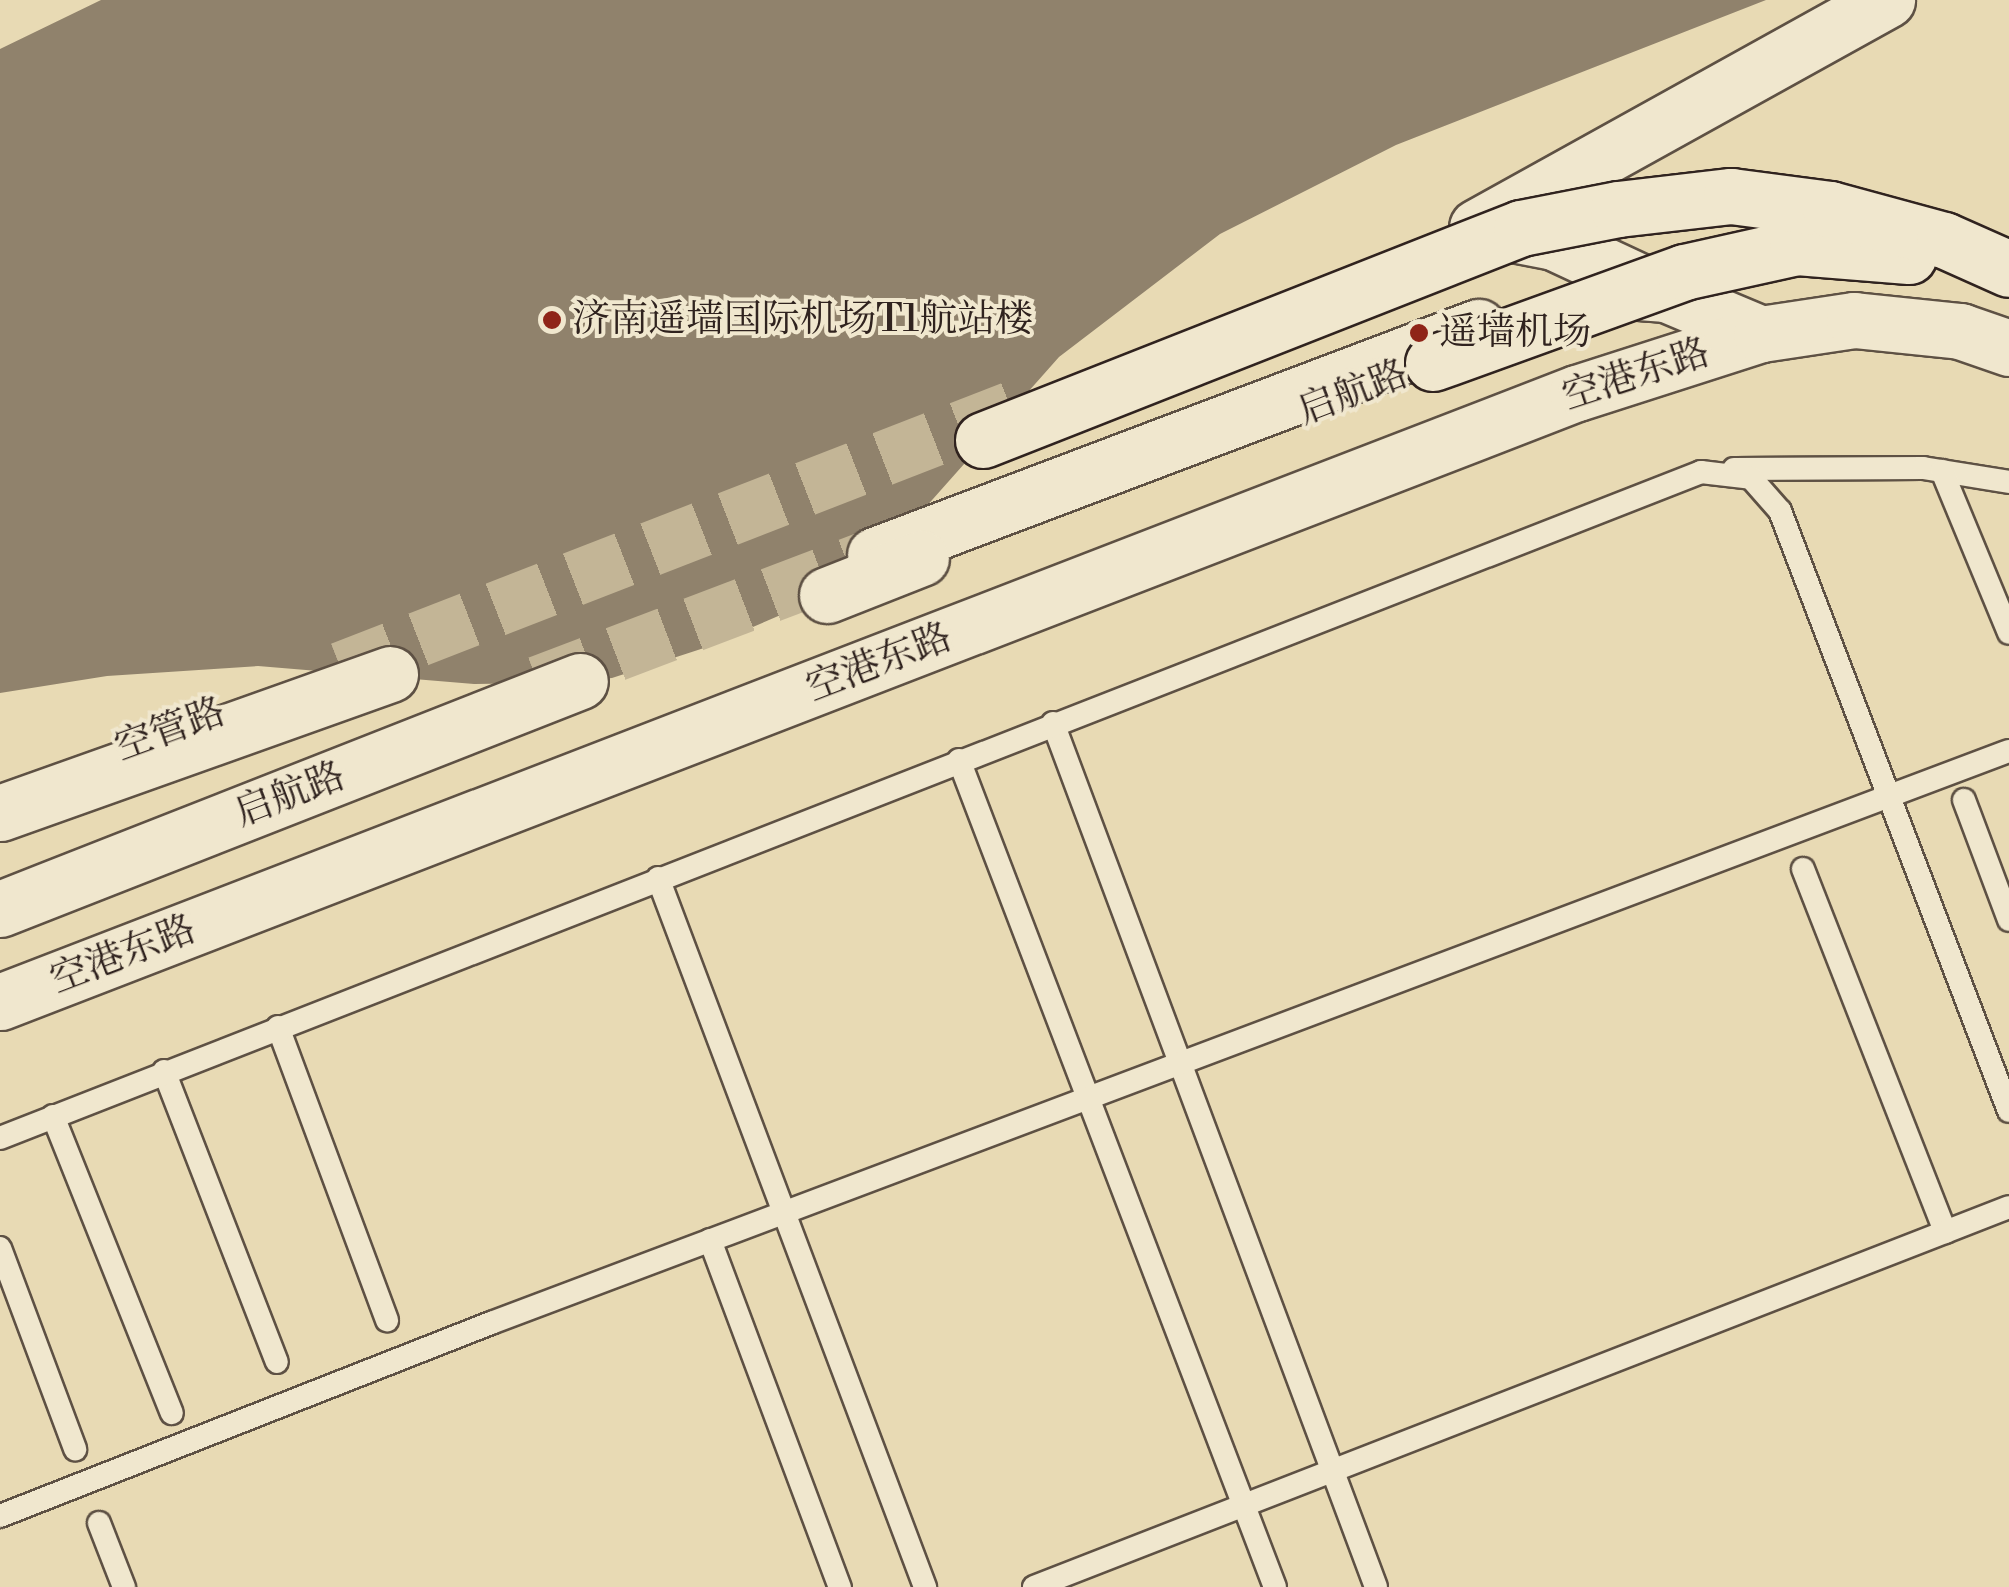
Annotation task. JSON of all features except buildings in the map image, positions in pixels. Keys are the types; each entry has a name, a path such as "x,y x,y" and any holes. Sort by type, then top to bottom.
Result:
{"main road":[{"path":"1887,0 1477,227 997,424 1521,228 1618,209 1731,196 1830,209 1944,240 2009,268"},
{"name":"空港东路","path":"1477,227 1554,242 1761,334"},
{"name":"启航路","path":"826,594 1684,272 1796,247 1946,259 2009,277"},
{"name":"空港东路","path":"875,555 1589,288 1666,294"},
{"name":"空港东路","path":"0,1002 1577,393 1761,334 1854,320 1960,331 2009,348"},
{"name":"启航路","path":"0,813 365,671"},
{"name":"空管路","path":"0,792 365,671"},
{"name":"启航路","path":"0,888 559,682 0,909"}],"lane":[{"path":"0,1138 1053,722 1701,472 1771,466 1942,471 2009,482"},
{"path":"1942,471 1998,574 2009,633"},
{"path":"1701,472 1732,472 1768,489 2009,1110"},
{"path":"1053,722 1376,1587"},
{"path":"0,1516 710,1240 1088,1102 1179,1064 2009,751"},
{"path":"958,760 1275,1587"},
{"path":"1964,800 2009,920"},
{"path":"1803,869 1945,1232"},
{"path":"658,878 780,1214 926,1587"},
{"path":"278,1027 387,1320"},
{"path":"164,1071 277,1362"},
{"path":"53,1116 172,1413"},
{"path":"1034,1587 2009,1207"},
{"path":"710,1240 840,1587"},
{"path":"0,1248 74,1449"},
{"path":"100,1523 124,1587"}],"tunnel":[{"path":"341,669 1012,408"},
{"path":"538,683 872,556"}],"place":[{"name":"济南遥墙国际机场T1航站楼","path":"552,320"},
{"name":"遥墙机场","path":"1419,333"}]}
